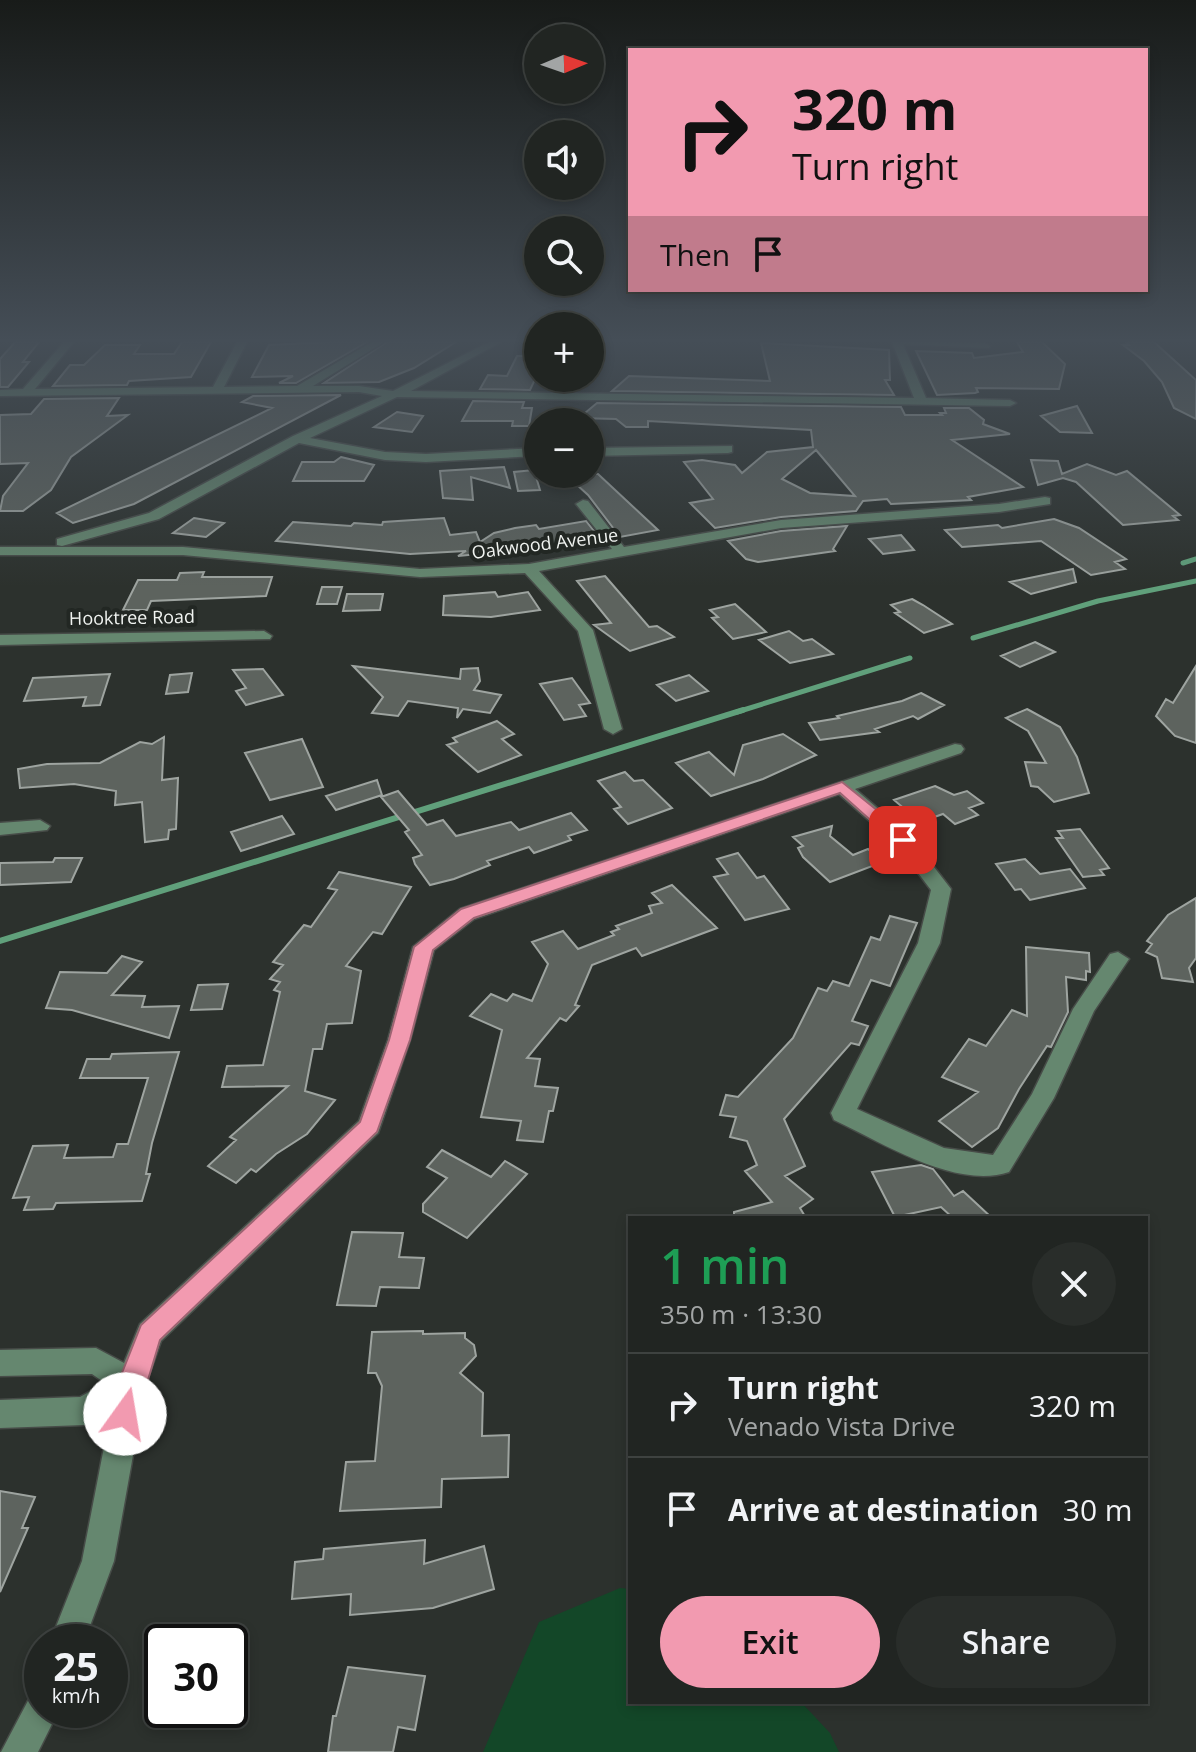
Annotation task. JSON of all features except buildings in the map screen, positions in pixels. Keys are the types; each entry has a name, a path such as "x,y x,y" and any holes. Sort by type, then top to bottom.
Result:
{"street":[{"path":"154,551 134,547 125,539 154,516 329,424"},
{"path":"297,439 385,456 426,458 524,453"},
{"path":"604,452 728,449"},
{"name":"Oakwood Avenue","path":"0,551 34,548 273,557 420,573 529,568 781,524 999,508 1045,501"},
{"path":"583,504 621,552"},
{"path":"34,548 154,516"},
{"path":"529,568 585,630 613,729"},
{"name":"Hooktree Road","path":"0,640 264,636"},
{"path":"74,1624 98,1561 131,1383 150,1333 369,1126 399,1040 424,947 467,914 955,749"},
{"path":"842,787 903,840 941,889 929,943 843,1113 930,1153 983,1167 1000,1165 1042,1098 1084,1009 1118,959"},
{"path":"0,829 40,826"},
{"path":"0,1363 96,1361 131,1383"},
{"path":"0,1414 84,1411 131,1383"},
{"path":"19,1752 32,1728"}],"green space":[{"path":"620,1588 628,1589 628,1704 803,1704 830,1733 839,1752 483,1752 539,1622"}],"waterway":[{"path":"1183,563 1196,559"},
{"path":"973,638 1098,601 1196,581"},
{"path":"737,712 910,658"},
{"path":"0,941 743,710"}],"route":[{"path":"125,1414 131,1383 150,1333 369,1126 399,1040 424,947 467,914 842,787 903,840"}]}
